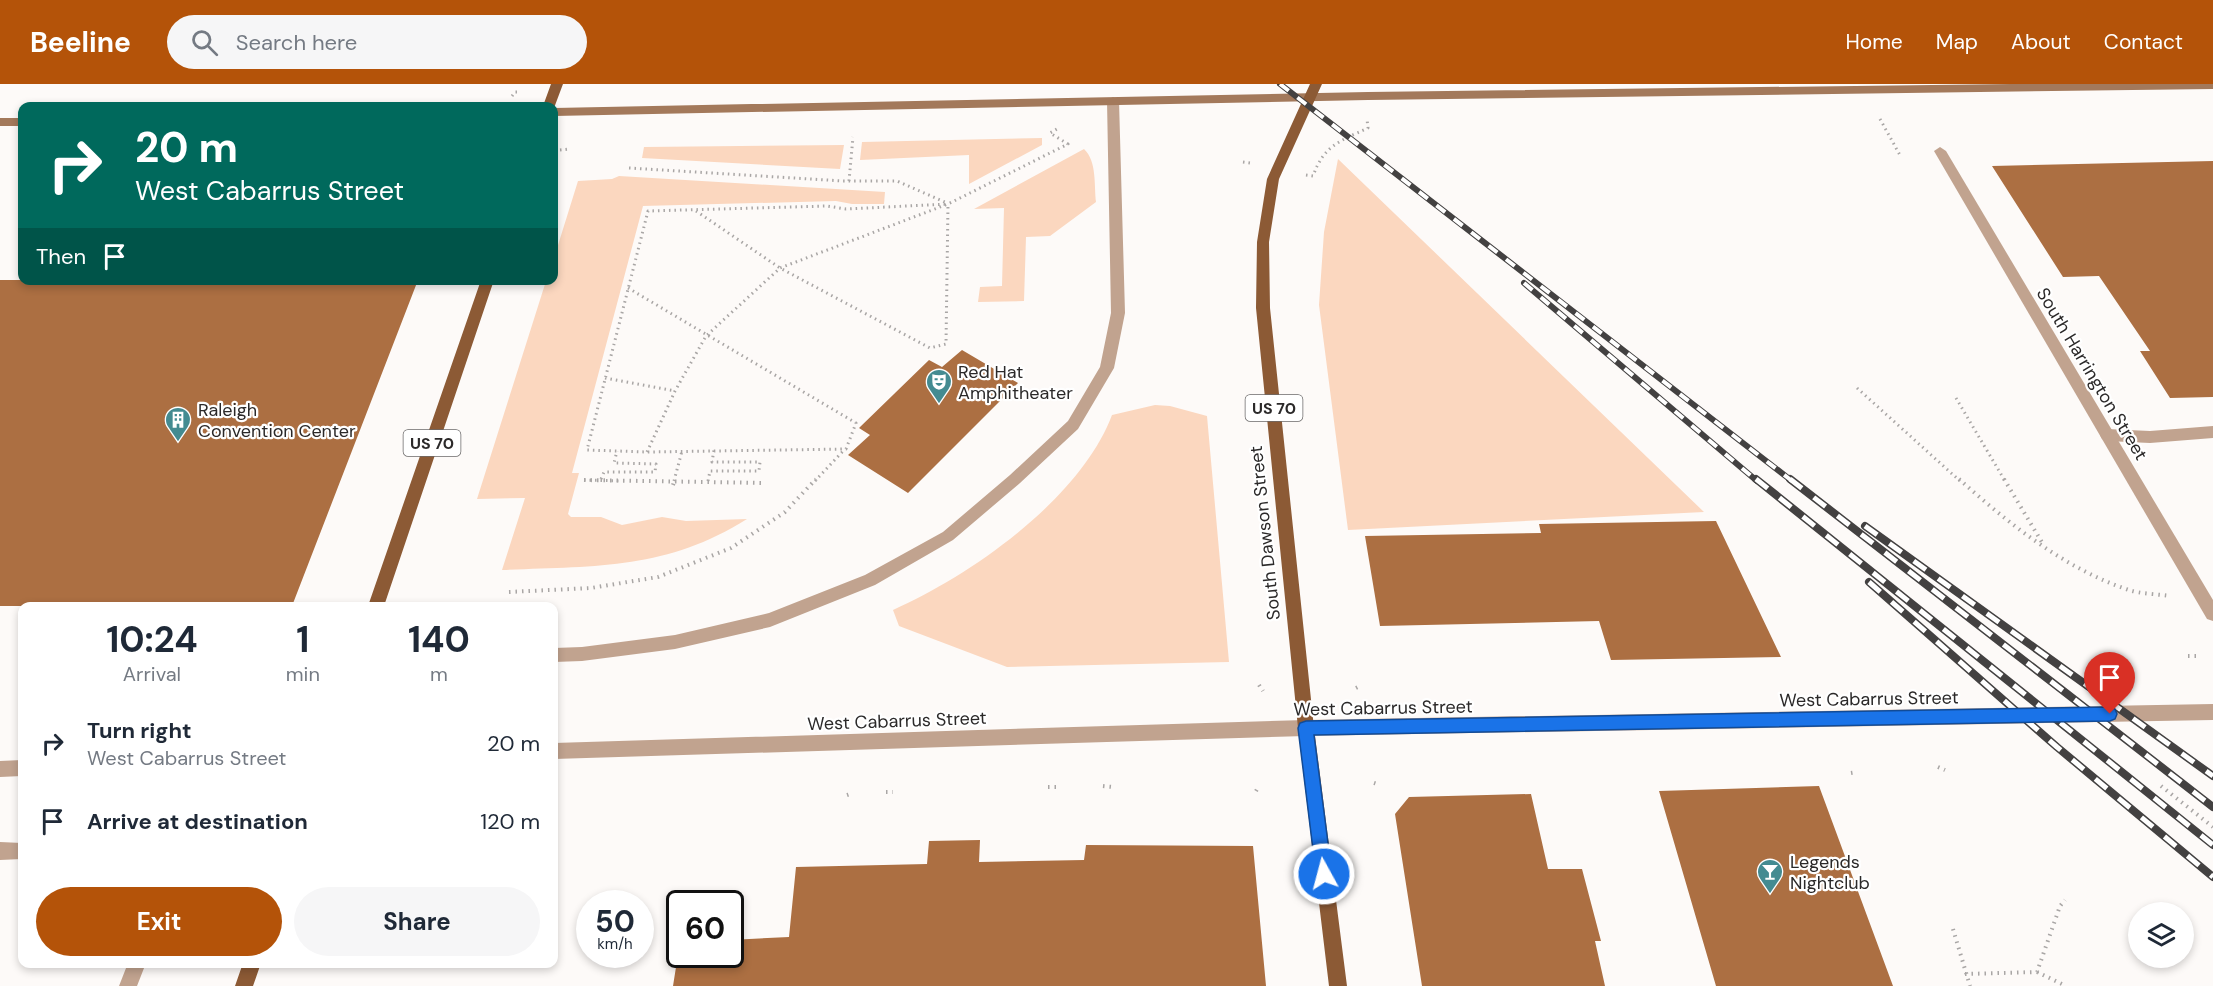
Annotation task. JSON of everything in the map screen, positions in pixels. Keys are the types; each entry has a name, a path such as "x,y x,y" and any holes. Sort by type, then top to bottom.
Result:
{"main road":[{"path":"550,102 557,84"},
{"path":"558,112 1113,101 1314,91 2213,85"},
{"name":"South Dawson Street","path":"1314,91 1273,179 1263,242 1263,308 1306,728 1338,986"},
{"path":"0,122 18,122"},
{"name":"US 70","path":"377,602 486,285"},
{"path":"244,986 250,968"}],"street":[{"path":"558,655 675,642 760,623 870,580 948,536 1016,479 1073,424 1107,368 1118,313 1113,101"},
{"name":"South Harrington Street","path":"1940,152 2213,614"},
{"path":"2107,435 2150,437 2213,432"},
{"name":"West Cabarrus Street","path":"558,751 1306,728 2213,712"},
{"path":"0,769 18,768"},
{"path":"0,851 18,851"},
{"path":"128,986 135,968"}],"path":[{"path":"512,96 514,92 519,92"},
{"path":"1880,120 1901,157"},
{"path":"1306,175 1313,176 1318,160 1325,150 1368,128"},
{"path":"647,452 675,391 706,336 780,268 948,204 1068,144 1050,133 1057,129"},
{"path":"849,181 853,137"},
{"path":"560,150 569,149"},
{"path":"1243,162 1250,163"},
{"path":"629,168 849,181 897,180 948,204"},
{"path":"846,448 647,452 587,450 648,211 828,206 846,209 948,204"},
{"path":"694,210 780,268 930,348 946,344 948,204"},
{"path":"509,592 591,588 658,577 731,548 785,512 846,448 856,423 628,288"},
{"path":"605,378 675,391"},
{"path":"1857,388 1955,476 2044,546 2088,573 2122,588 2152,596 2202,596"},
{"path":"1956,398 2044,546"},
{"path":"708,481 710,471 759,471 760,462 712,462 714,450"},
{"path":"601,479 604,472 655,472 656,464 614,463 617,451"},
{"path":"674,483 682,451"},
{"path":"584,480 765,483"},
{"path":"2188,656 2196,656"},
{"path":"1259,685 1263,691"},
{"path":"1938,767 1945,770"},
{"path":"1374,783 1380,785"},
{"path":"1103,786 1113,787"},
{"path":"1256,791 1259,786"},
{"path":"2161,786 2213,827"},
{"path":"1048,787 1058,787"},
{"path":"886,792 893,792"},
{"path":"2037,972 2060,906 2065,900"},
{"path":"1953,929 1970,986"},
{"path":"1965,974 2037,972 2066,986"}],"shaded area":[{"path":"1042,138 1042,145 969,184 969,155 860,160 862,142"},
{"path":"844,145 840,169 642,158 644,147"},
{"path":"1084,149 1093,167 1096,202 1050,236 1026,237 1024,301 978,302 980,287 1002,286 1004,208 974,209"},
{"path":"1338,159 1704,512 1348,530 1319,305 1324,232"},
{"path":"619,176 885,192 884,204 852,204 836,201 643,206 572,473 579,473 568,514 571,517 601,517 622,525 662,517 686,521 747,519 717,536 688,548 658,556 599,566 502,570 525,498 477,499 545,285 558,285 558,245 578,181 612,179"},
{"path":"1155,405 1170,406 1207,416 1229,662 1007,667 899,626 893,610 924,595 989,555 1050,504 1076,476 1097,446 1112,415"}],"building":[{"path":"2213,161 2213,397 2170,398 2140,351 2150,351 2099,276 2063,277 1992,166"},
{"name":"Raleigh Convention Center","path":"0,280 18,280 18,285 416,285 294,602 18,602 18,606 0,606"},
{"name":"Red Hat Amphitheater","path":"962,350 1018,383 908,493 848,455 870,435 859,428 929,360 942,367"},
{"path":"1716,521 1781,657 1611,660 1599,621 1380,626 1365,536 1541,533 1539,524"},
{"path":"1819,786 1893,986 1716,986 1659,791"},
{"path":"1531,794 1548,869 1582,869 1601,941 1595,941 1605,986 1422,986 1395,814 1409,797"},
{"path":"980,840 979,862 1084,860 1086,845 1253,846 1266,986 673,986 676,968 744,968 744,939 789,937 796,867 927,864 929,841"}],"railway":[{"path":"1280,84 1792,481"},
{"path":"1524,283 1757,481"},
{"path":"1756,479 2213,845"},
{"path":"1790,479 2213,807"},
{"path":"1865,526 2213,776"},
{"path":"1869,582 2057,747 2213,877"}],"place":[{"name":"Red Hat Amphitheater","path":"939,405"},
{"name":"Raleigh Convention Center","path":"178,443"},
{"name":"Legends Nightclub","path":"1770,895"}],"route":[{"path":"1324,874 1306,728 1363,729 2110,714"}]}
